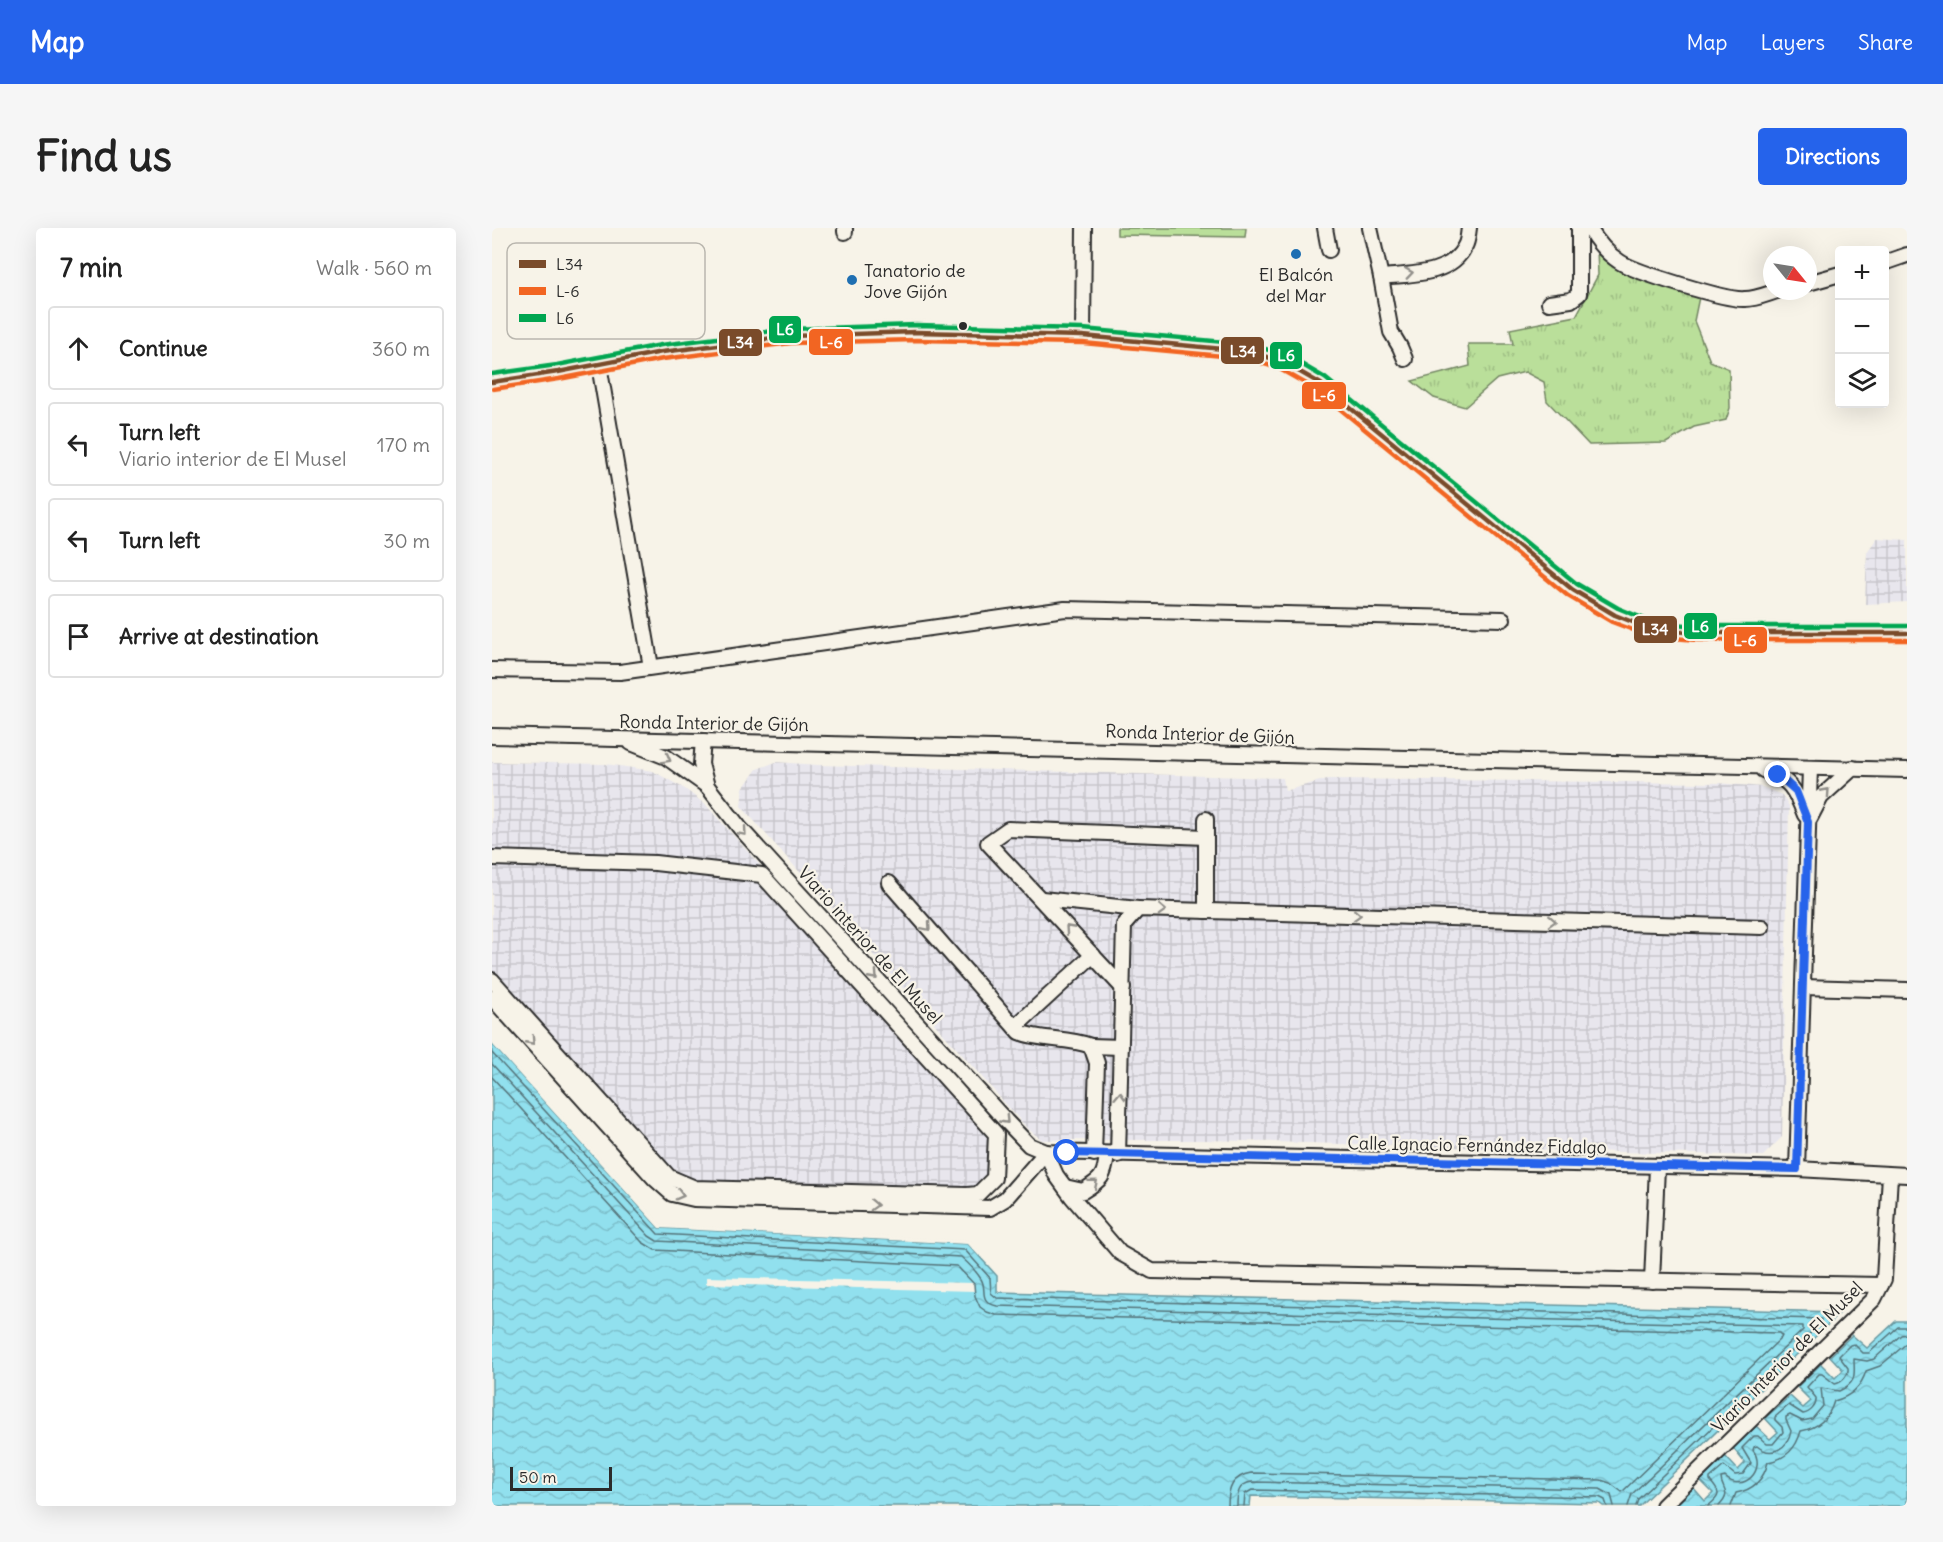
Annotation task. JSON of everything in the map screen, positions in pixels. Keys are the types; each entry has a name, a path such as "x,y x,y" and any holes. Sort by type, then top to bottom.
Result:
{"street":[{"path":"1083,336 1084,228"},
{"path":"1325,228 1329,250"},
{"path":"1370,228 1391,332 1405,359"},
{"path":"1381,277 1439,270 1456,259 1466,246 1469,228"},
{"path":"1549,303 1571,300 1579,294 1579,228"},
{"path":"1589,228 1601,247 1620,262 1636,270 1727,297 1745,299 1763,294"},
{"path":"1889,261 1907,255"},
{"path":"1817,280 1835,275"},
{"path":"492,382 599,365 662,352 790,336 906,332 1083,336 1269,355 1292,364 1332,392 1573,590 1615,615 1650,629 1697,633 1907,633"},
{"path":"599,365 651,667"},
{"path":"492,670 620,672 1065,609 1503,619"},
{"name":"Ronda Interior de Gijón","path":"492,736 1907,771"},
{"path":"622,740 666,757 707,786"},
{"name":"Viario interior de El Musel","path":"703,741 701,764 707,786 740,828 1006,1121 1029,1145 1046,1152"},
{"path":"1755,767 1778,775 1796,791 1808,822"},
{"path":"1797,1169 1810,768"},
{"path":"1808,822 1821,797 1853,768"},
{"path":"1206,819 1206,911"},
{"path":"1123,988 988,843 1008,829 1206,837"},
{"path":"492,858 655,863 762,875 996,1134 994,1178 978,1194 967,1195 695,1188 669,1177 492,980"},
{"path":"889,883 1019,1032 1034,1038 1077,1041 1091,1046 1121,1047"},
{"path":"1041,899 1138,909 1762,927"},
{"path":"1065,1187 1083,1191 1099,1181 1105,1170 1121,1047 1124,925 1138,909"},
{"path":"1015,1027 1093,955"},
{"path":"1803,987 1907,990"},
{"path":"492,998 655,1179 672,1194 694,1199 990,1208 1005,1199 1046,1152 1056,1175 1120,1253 1152,1271 1881,1285"},
{"path":"1091,1046 1097,1063 1106,1154"},
{"name":"Calle Ignacio Fernández Fidalgo","path":"1046,1152 1797,1169 1907,1175"},
{"path":"1652,1281 1658,1167"},
{"name":"Viario interior de El Musel","path":"1663,1506 1874,1299 1884,1279 1890,1174"}],"shaded area":[{"path":"1877,538 1907,540 1907,602 1865,604 1867,552"},
{"path":"492,762 606,764 653,771 685,789 706,805 1000,1133 999,1182 977,1200 695,1195 665,1183 492,987"},
{"path":"776,762 1283,778 1285,791 1327,779 1718,783 1762,787 1782,795 1789,806 1782,1137 1763,1156 1205,1140 1042,1140 1027,1128 741,806 743,788 757,769"}],"green space":[{"path":"1117,228 1246,228 1245,237 1117,235"},
{"path":"1597,249 1699,297 1694,321 1710,361 1729,369 1730,408 1726,420 1694,427 1666,443 1589,445 1547,401 1544,382 1525,372 1497,379 1465,407 1434,398 1412,381 1470,366 1468,344 1513,344 1510,329 1576,316 1598,275"}],"water":[{"path":"492,1044 659,1228 968,1244 997,1276 997,1292 1841,1312 1639,1506 1603,1506 1599,1503 1251,1496 1250,1506 492,1506"},
{"path":"1896,1321 1907,1321 1907,1506 1671,1506 1692,1486 1705,1501 1713,1493 1700,1480 1725,1456 1738,1470 1745,1463 1733,1448 1756,1426 1770,1439 1778,1432 1765,1418 1790,1396 1803,1408 1811,1401 1797,1387 1821,1364 1835,1378 1843,1370 1830,1356 1852,1335 1867,1348"}],"pier":[{"path":"492,1041 661,1225 969,1241 979,1252 979,1256 968,1244 659,1228 492,1044"},
{"path":"706,1277 974,1283 974,1291 706,1284"}],"transit line":[{"name":"L6","path":"492,374 557,365 661,345 789,329 916,325 1083,329 1246,344 1284,354 1325,378 1577,584 1618,608 1652,622 1697,626 1907,626"},
{"name":"L34","path":"492,382 662,352 790,336 916,332 1083,336 1245,351 1281,361 1321,384 1573,590 1615,615 1650,629 1697,633 1907,633"},
{"name":"L-6","path":"493,389 663,359 791,343 916,340 1083,343 1244,358 1278,368 1317,390 1568,596 1612,622 1649,636 1697,640 1907,640"}],"place":[{"name":"El Balcón del Mar","path":"1296,254"},
{"name":"Tanatorio de Jove Gijón","path":"852,280"}],"route":[{"path":"1067,1153 1797,1169 1808,822 1796,791 1778,775"}]}
